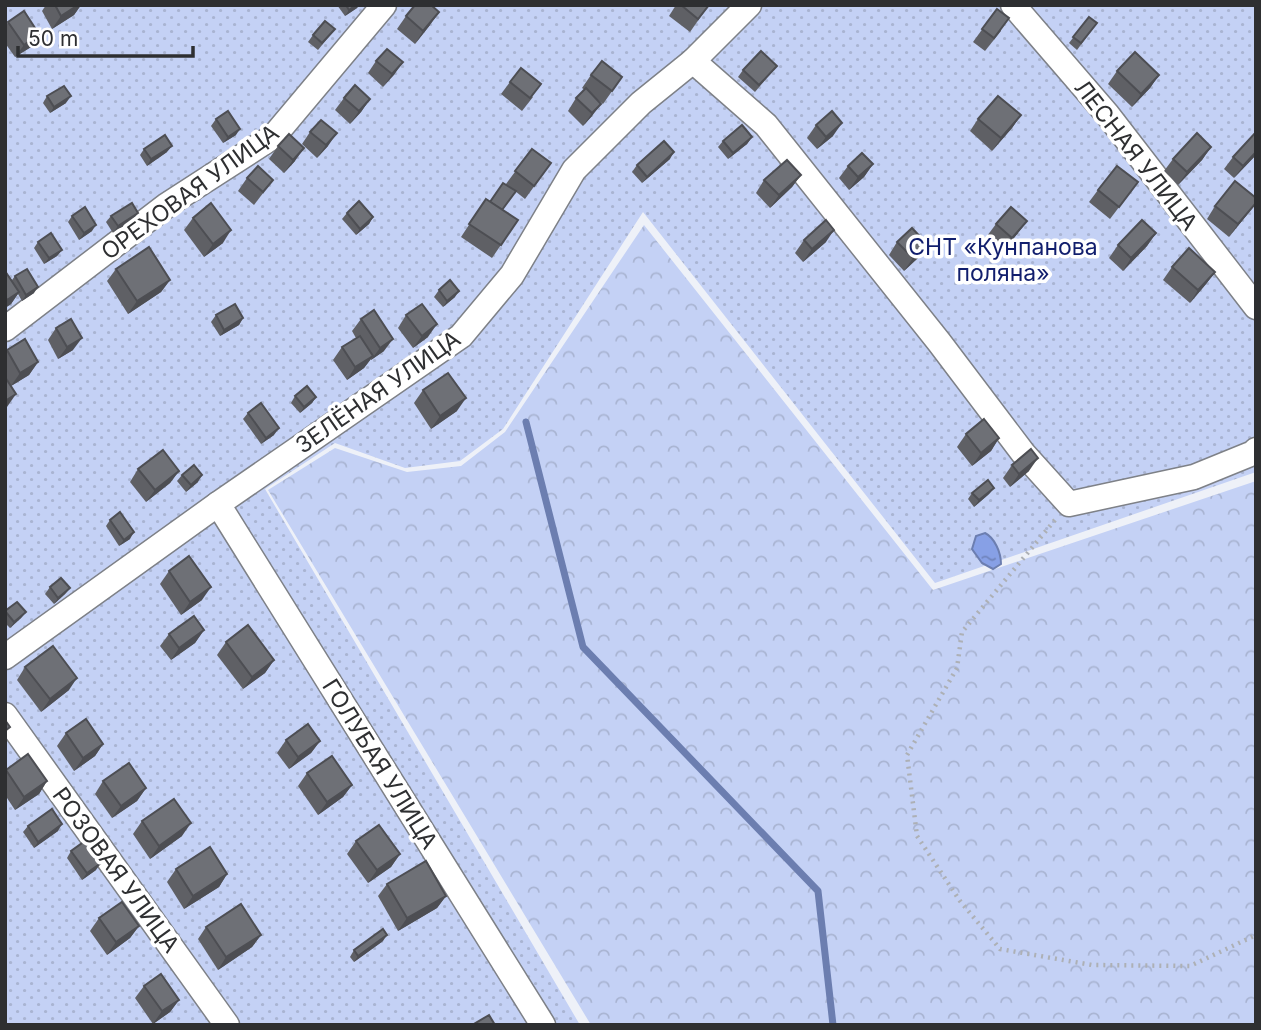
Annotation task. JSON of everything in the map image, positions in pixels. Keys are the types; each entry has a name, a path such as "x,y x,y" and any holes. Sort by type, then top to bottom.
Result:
{"street":[{"name":"ОРЕХОВАЯ УЛИЦА","path":"5,329 167,205 274,136 384,5"},
{"name":"ЗЕЛЁНАЯ УЛИЦА","path":"5,657 218,504 461,336 512,275 574,170 641,103 693,61 749,5"},
{"name":"ЛЕСНАЯ УЛИЦА","path":"1013,5 1107,114 1256,307"},
{"path":"693,61 766,125 939,342 1023,453 1069,503 1194,477 1256,450"},
{"name":"ГОЛУБАЯ УЛИЦА","path":"218,504 543,1025"},
{"name":"РОЗОВАЯ УЛИЦА","path":"5,715 227,1025"}],"path":[{"path":"1069,503 962,632 957,668 907,755 917,836 960,901 1000,949 1092,965 1190,966 1256,935"}],"green space":[{"name":"СНТ «Кунпанова поляна»","path":"5,5 1256,5 1256,472 935,583 643,212 503,429 460,461 405,468 335,443 265,489 580,1025 5,1025"},
{"path":"644,225 933,590 1256,481 1256,1025 591,1025 268,490 335,448 407,472 461,466 505,432"}],"water":[{"path":"985,533 997,546 1000,555 1001,564 993,569 982,563 972,549 976,536"}],"building":[{"path":"55,5 78,5 61,16"},
{"path":"415,5 431,5 439,12 423,31 406,16"},
{"path":"681,5 709,5 698,19"},
{"path":"997,9 1009,18 994,38 982,29"},
{"path":"24,11 39,34 24,45 8,22"},
{"path":"1089,17 1097,23 1081,43 1073,37"},
{"path":"325,21 335,29 322,43 313,35"},
{"path":"387,49 403,62 392,74 376,61"},
{"path":"761,51 777,66 759,85 743,70"},
{"path":"1135,52 1159,75 1141,94 1117,71"},
{"path":"602,61 622,77 612,91 591,75"},
{"path":"521,68 541,84 530,98 510,82"},
{"path":"355,85 370,99 359,111 344,98"},
{"path":"64,86 71,96 54,107 47,96"},
{"path":"586,88 601,104 592,113 576,98"},
{"path":"998,96 1021,115 1001,138 978,119"},
{"path":"228,111 240,129 228,137 216,119"},
{"path":"832,111 842,123 826,137 816,125"},
{"path":"321,120 337,133 326,145 310,132"},
{"path":"742,125 752,137 733,153 723,141"},
{"path":"1256,132 1256,152 1243,166 1233,157"},
{"path":"1197,133 1211,147 1187,172 1173,159"},
{"path":"289,134 304,148 293,160 278,146"},
{"path":"165,135 172,146 151,159 144,149"},
{"path":"664,141 674,152 647,177 637,165"},
{"path":"532,149 551,163 534,186 515,171"},
{"path":"862,153 873,164 858,177 848,166"},
{"path":"787,160 801,175 779,195 764,180"},
{"path":"258,166 273,180 263,192 247,178"},
{"path":"1117,166 1138,182 1119,207 1098,190"},
{"path":"1235,181 1256,198 1256,203 1238,224 1215,206"},
{"path":"503,183 516,191 502,210 490,202"},
{"path":"486,199 518,220 501,245 469,224"},
{"path":"359,201 373,217 360,229 347,213"},
{"path":"132,203 138,213 118,226 111,216"},
{"path":"211,203 231,230 213,244 193,218"},
{"path":"85,207 96,225 84,233 72,216"},
{"path":"1011,207 1027,221 1012,238 996,224"},
{"path":"826,220 834,230 812,249 804,240"},
{"path":"1142,220 1156,233 1131,258 1118,245"},
{"path":"912,228 927,244 913,258 897,242"},
{"path":"51,233 62,250 49,258 38,242"},
{"path":"149,247 170,280 137,301 116,269"},
{"path":"1189,248 1215,272 1198,290 1172,267"},
{"path":"27,269 38,287 26,295 15,276"},
{"path":"5,271 19,292 7,300 5,296"},
{"path":"450,280 459,291 447,301 439,290"},
{"path":"235,304 243,318 224,330 216,315"},
{"path":"422,304 437,324 422,336 406,315"},
{"path":"374,310 393,339 380,348 361,319"},
{"path":"71,319 82,338 67,347 56,328"},
{"path":"360,336 373,356 355,367 342,347"},
{"path":"25,339 38,362 20,373 7,350"},
{"path":"448,373 466,398 440,416 423,390"},
{"path":"5,377 16,394 5,401"},
{"path":"307,386 316,397 304,407 295,396"},
{"path":"261,403 279,428 266,438 248,413"},
{"path":"984,419 999,438 981,453 966,434"},
{"path":"1031,449 1038,458 1019,474 1012,465"},
{"path":"163,450 179,471 155,490 138,469"},
{"path":"194,465 202,475 191,485 182,475"},
{"path":"988,480 994,488 979,500 972,493"},
{"path":"120,512 134,532 124,540 110,520"},
{"path":"189,556 211,587 190,602 169,571"},
{"path":"61,578 70,588 58,598 50,587"},
{"path":"17,602 26,612 14,622 5,611"},
{"path":"194,616 204,630 179,648 169,634"},
{"path":"248,625 274,660 252,677 226,642"},
{"path":"53,646 77,678 50,699 25,667"},
{"path":"86,719 103,744 83,758 66,733"},
{"path":"308,724 320,741 298,757 286,740"},
{"path":"28,754 47,781 24,797 6,770"},
{"path":"332,756 352,785 327,802 307,773"},
{"path":"129,763 146,788 121,806 103,781"},
{"path":"174,799 191,823 159,846 142,821"},
{"path":"52,809 62,824 38,842 28,826"},
{"path":"379,825 400,854 377,870 356,841"},
{"path":"85,841 101,863 87,873 71,851"},
{"path":"210,847 227,874 193,896 176,869"},
{"path":"426,861 446,896 407,918 387,884"},
{"path":"122,902 139,926 116,942 99,918"},
{"path":"241,904 261,935 226,957 206,927"},
{"path":"383,929 387,935 358,956 354,950"},
{"path":"161,974 179,1000 162,1011 144,986"},
{"path":"489,1015 495,1025 474,1024"}],"waterway":[{"path":"526,422 583,647 818,891 833,1025"}]}
